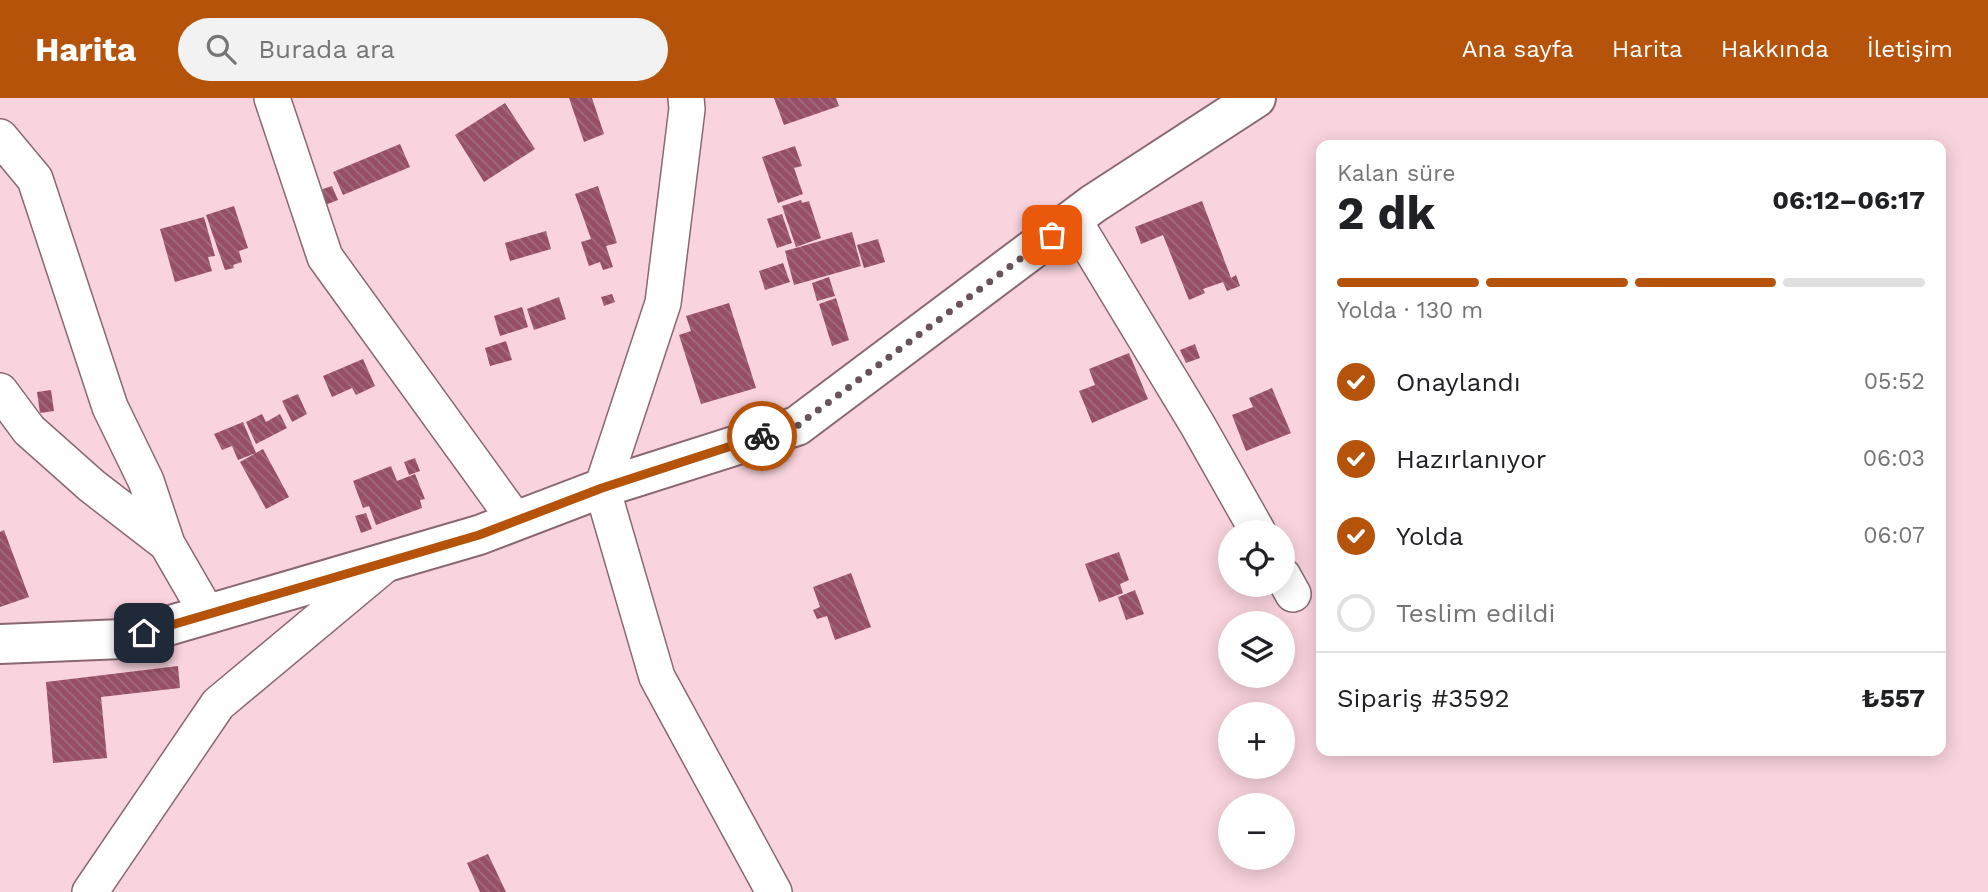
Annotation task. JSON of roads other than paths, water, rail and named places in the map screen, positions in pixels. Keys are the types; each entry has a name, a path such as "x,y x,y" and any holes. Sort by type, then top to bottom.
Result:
{"street":[{"path":"272,98 325,257 516,521"},
{"path":"686,98 687,109 663,303 602,488 657,677 775,892"},
{"path":"0,644 123,639 479,535 602,488 797,426 1093,204 1256,98"},
{"path":"0,137 35,179 110,407 145,481 167,544 208,615"},
{"path":"1073,219 1197,424 1251,520"},
{"path":"0,391 29,430 92,485 167,544"},
{"path":"90,892 218,704 388,562"}]}
